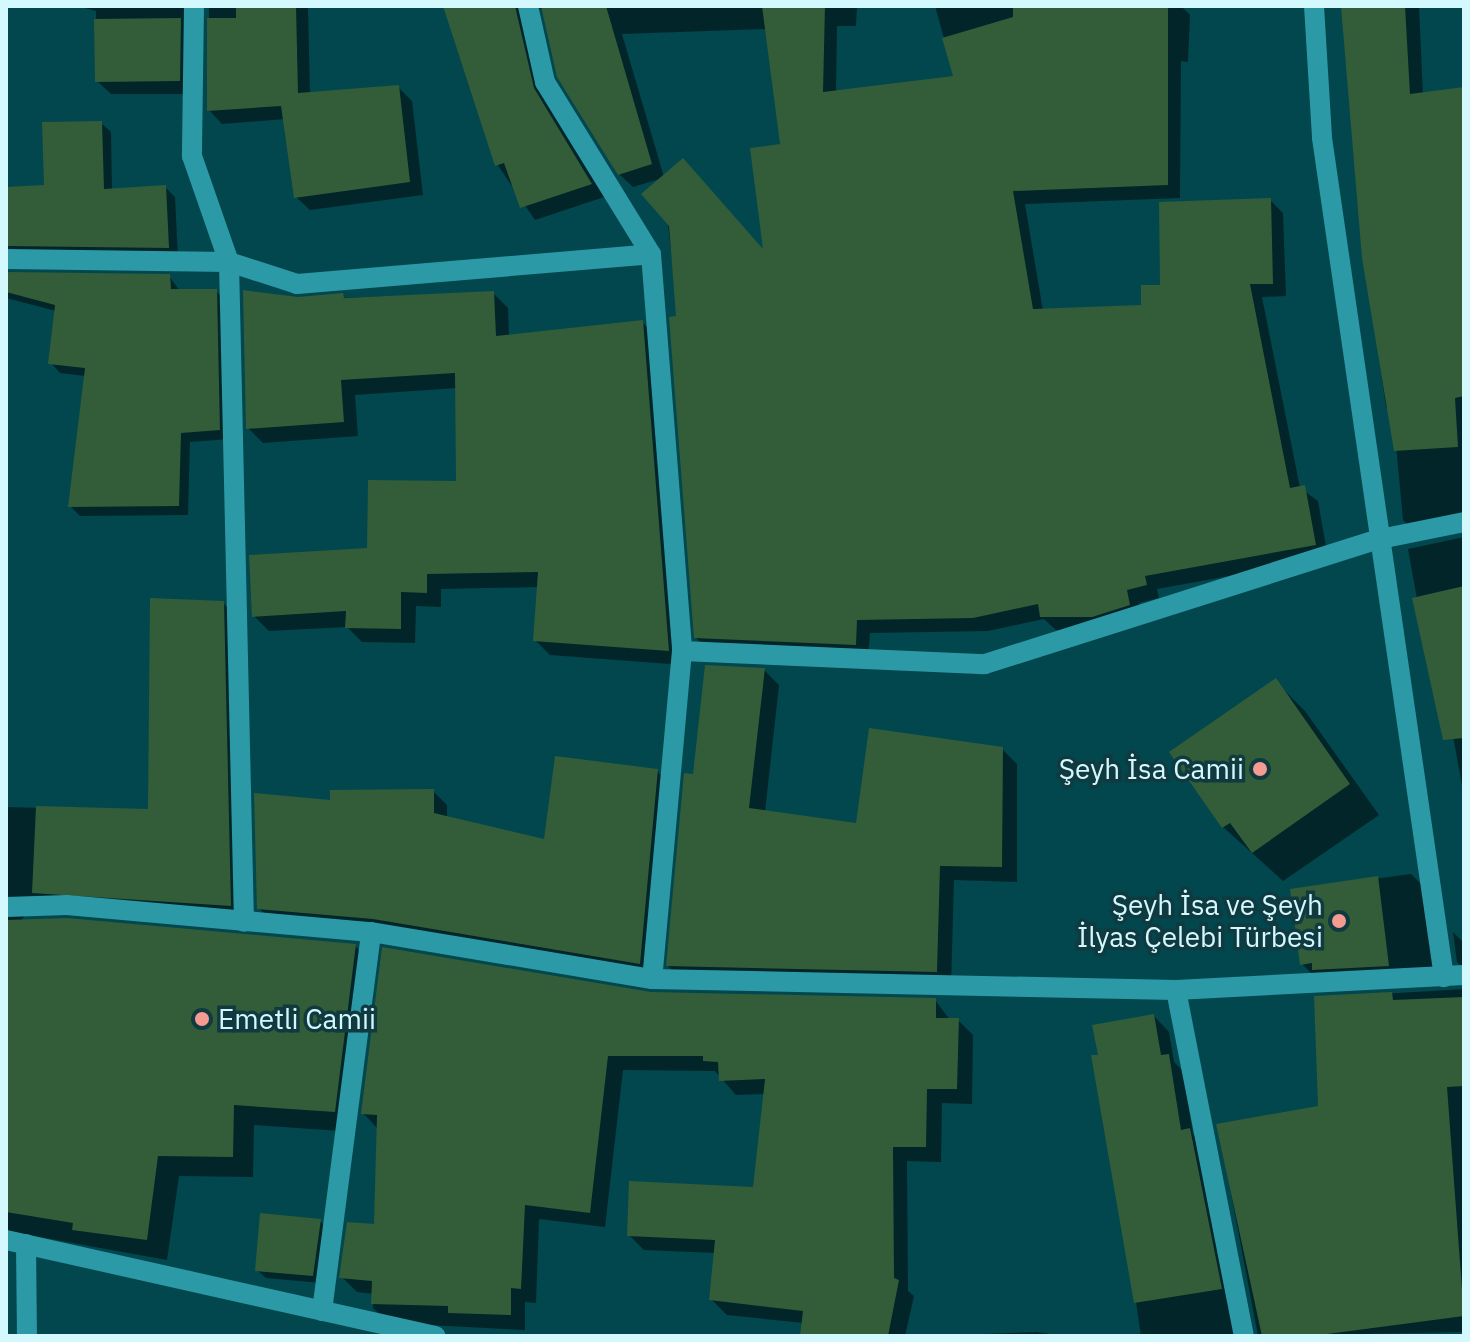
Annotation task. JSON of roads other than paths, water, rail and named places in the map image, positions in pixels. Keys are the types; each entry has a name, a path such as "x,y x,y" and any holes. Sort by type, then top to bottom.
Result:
{"street":[{"path":"194,6 192,156 229,262 244,922"},
{"path":"528,6 545,82 651,254 682,651 652,979"},
{"path":"6,907 67,905 371,932 652,979 1176,990 1454,976 1380,539 1322,138 1314,6"},
{"path":"6,259 229,262 297,284 651,254"},
{"path":"682,651 985,664 1380,539 1464,522"},
{"path":"322,1311 371,932"},
{"path":"1176,990 1244,1336"},
{"path":"27,1336 16,1242 435,1336"}],"place":[{"name":"Şeyh İsa Camii","path":"1260,769"},
{"name":"Şeyh İsa ve Şeyh İlyas Çelebi Türbesi","path":"1339,921"},
{"name":"Emetli Camii","path":"202,1019"}]}
